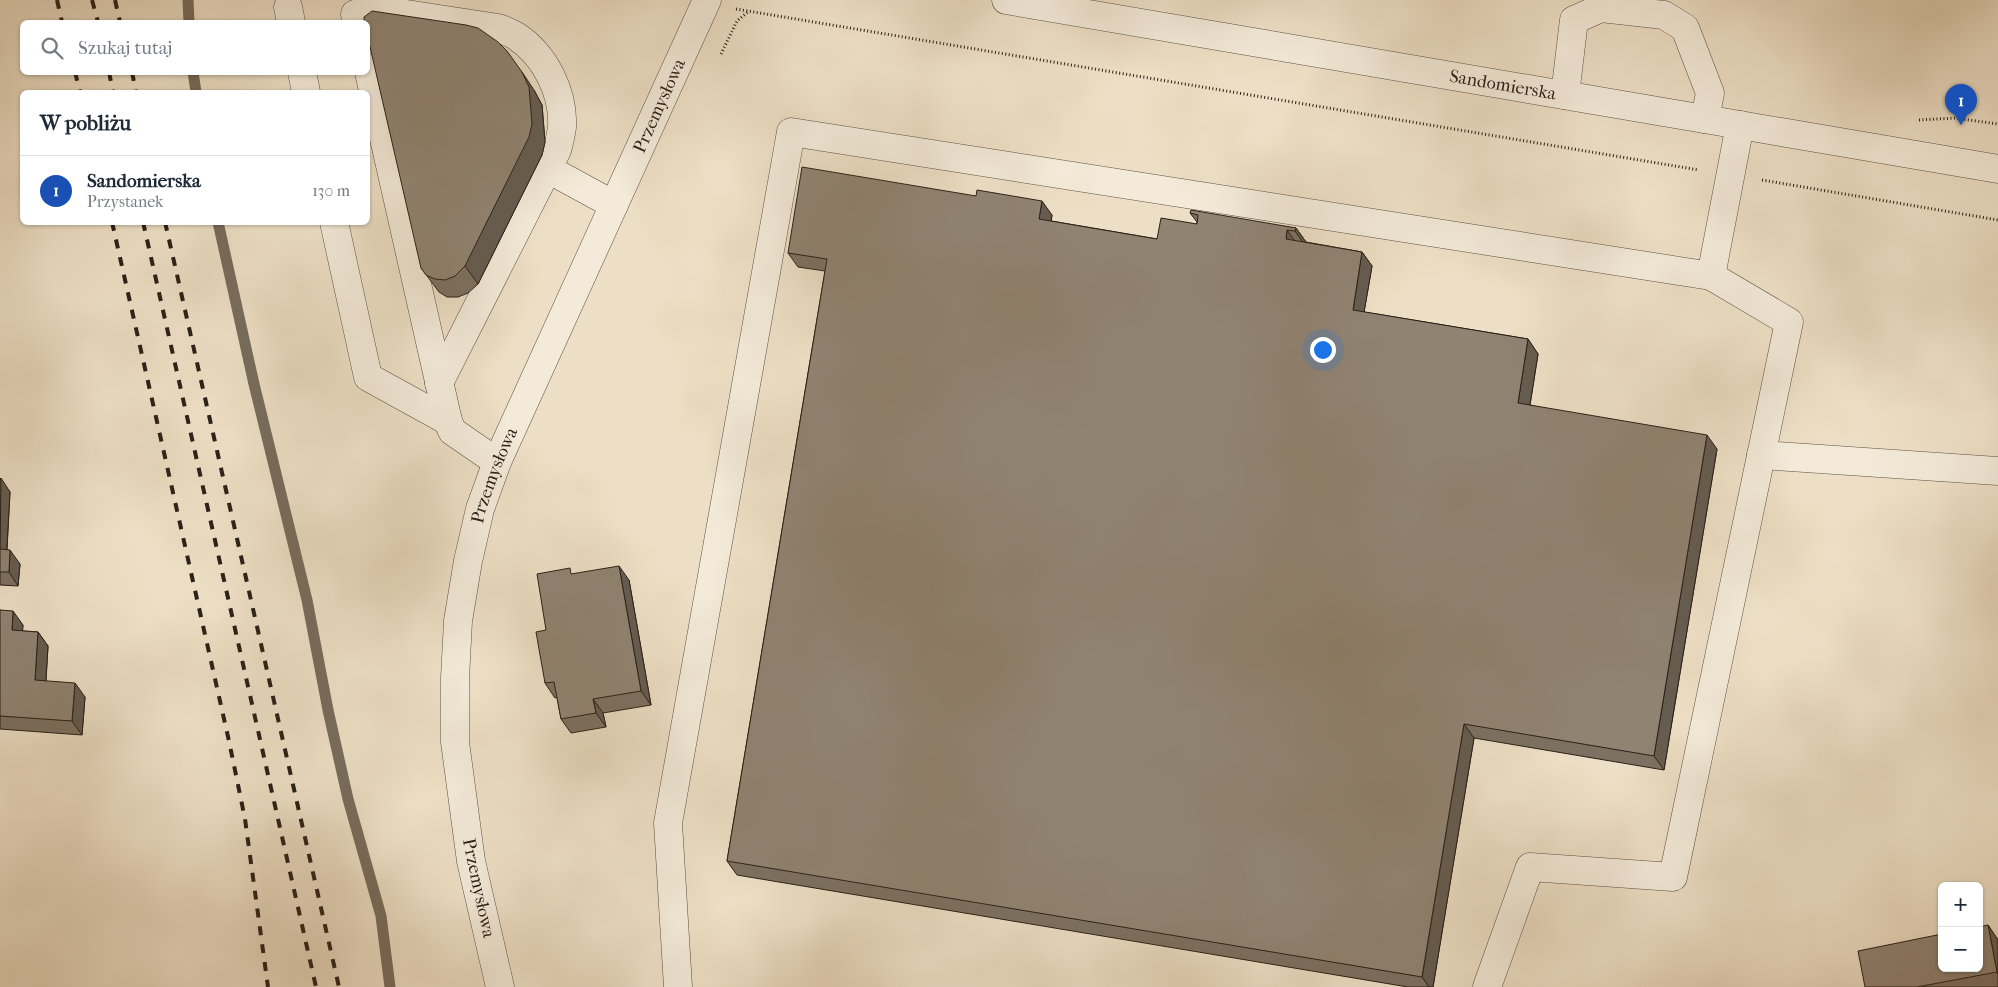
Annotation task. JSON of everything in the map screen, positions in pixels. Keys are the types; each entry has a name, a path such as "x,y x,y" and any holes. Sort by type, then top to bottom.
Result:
{"street":[{"name":"Przemysłowa","path":"500,987 471,861 456,742 455,678 458,621 468,561 480,508 497,462 707,0"},
{"name":"Sandomierska","path":"1006,0 1998,169"},
{"path":"1564,96 1574,20 1601,8 1664,15 1685,28 1710,94 1705,119"},
{"path":"356,20 355,14 373,9 498,28 516,36 544,65 553,81 560,103 562,127 558,150 439,383"},
{"path":"303,75 306,90"},
{"path":"370,75 448,422 452,431 497,462"},
{"path":"1711,276 1740,125"},
{"path":"678,987 668,823 791,132 1711,276 1789,322 1673,877 1530,867 1487,987"},
{"path":"548,168 614,205"},
{"path":"335,225 368,377 448,422"},
{"path":"1761,455 1998,471"}],"path":[{"path":"720,56 738,21 748,11 1998,220"},
{"path":"1916,120 1955,118 1998,124"}],"building":[{"path":"372,11 478,28 507,51 522,72 529,87 532,124 529,137 465,266 455,276 445,280 435,279 426,275 421,268 370,47 370,20 364,20 364,17"},
{"path":"802,167 976,196 977,190 1042,201 1039,219 1157,239 1161,218 1197,224 1198,215 1190,213 1191,210 1296,228 1295,231 1287,230 1286,239 1362,252 1353,310 1528,339 1518,403 1707,435 1654,756 1464,724 1422,977 727,861 827,259 788,253"},
{"path":"0,549 10,550 9,572 0,572"},
{"path":"619,566 641,691 593,699 596,713 561,719 554,682 545,683 536,632 546,630 537,574 570,568 571,574"},
{"path":"0,610 13,611 12,630 38,632 35,680 75,683 72,721 0,716"},
{"path":"1988,925 1997,972 1917,987 1865,987 1858,951 1938,935 1938,972 1983,972 1983,926"}],"waterway":[{"path":"188,0 189,20"},
{"path":"193,75 196,90"},
{"path":"219,225 254,384 307,600 328,710 348,799 381,916 390,987"}],"railway":[{"path":"57,0 62,20"},
{"path":"92,0 97,20"},
{"path":"115,0 120,20"},
{"path":"76,75 80,90"},
{"path":"110,75 113,90"},
{"path":"133,75 136,90"},
{"path":"113,225 245,819 268,987"},
{"path":"144,225 316,987"},
{"path":"166,225 339,987"}],"place":[{"name":"Sandomierska","path":"1961,125"}]}
